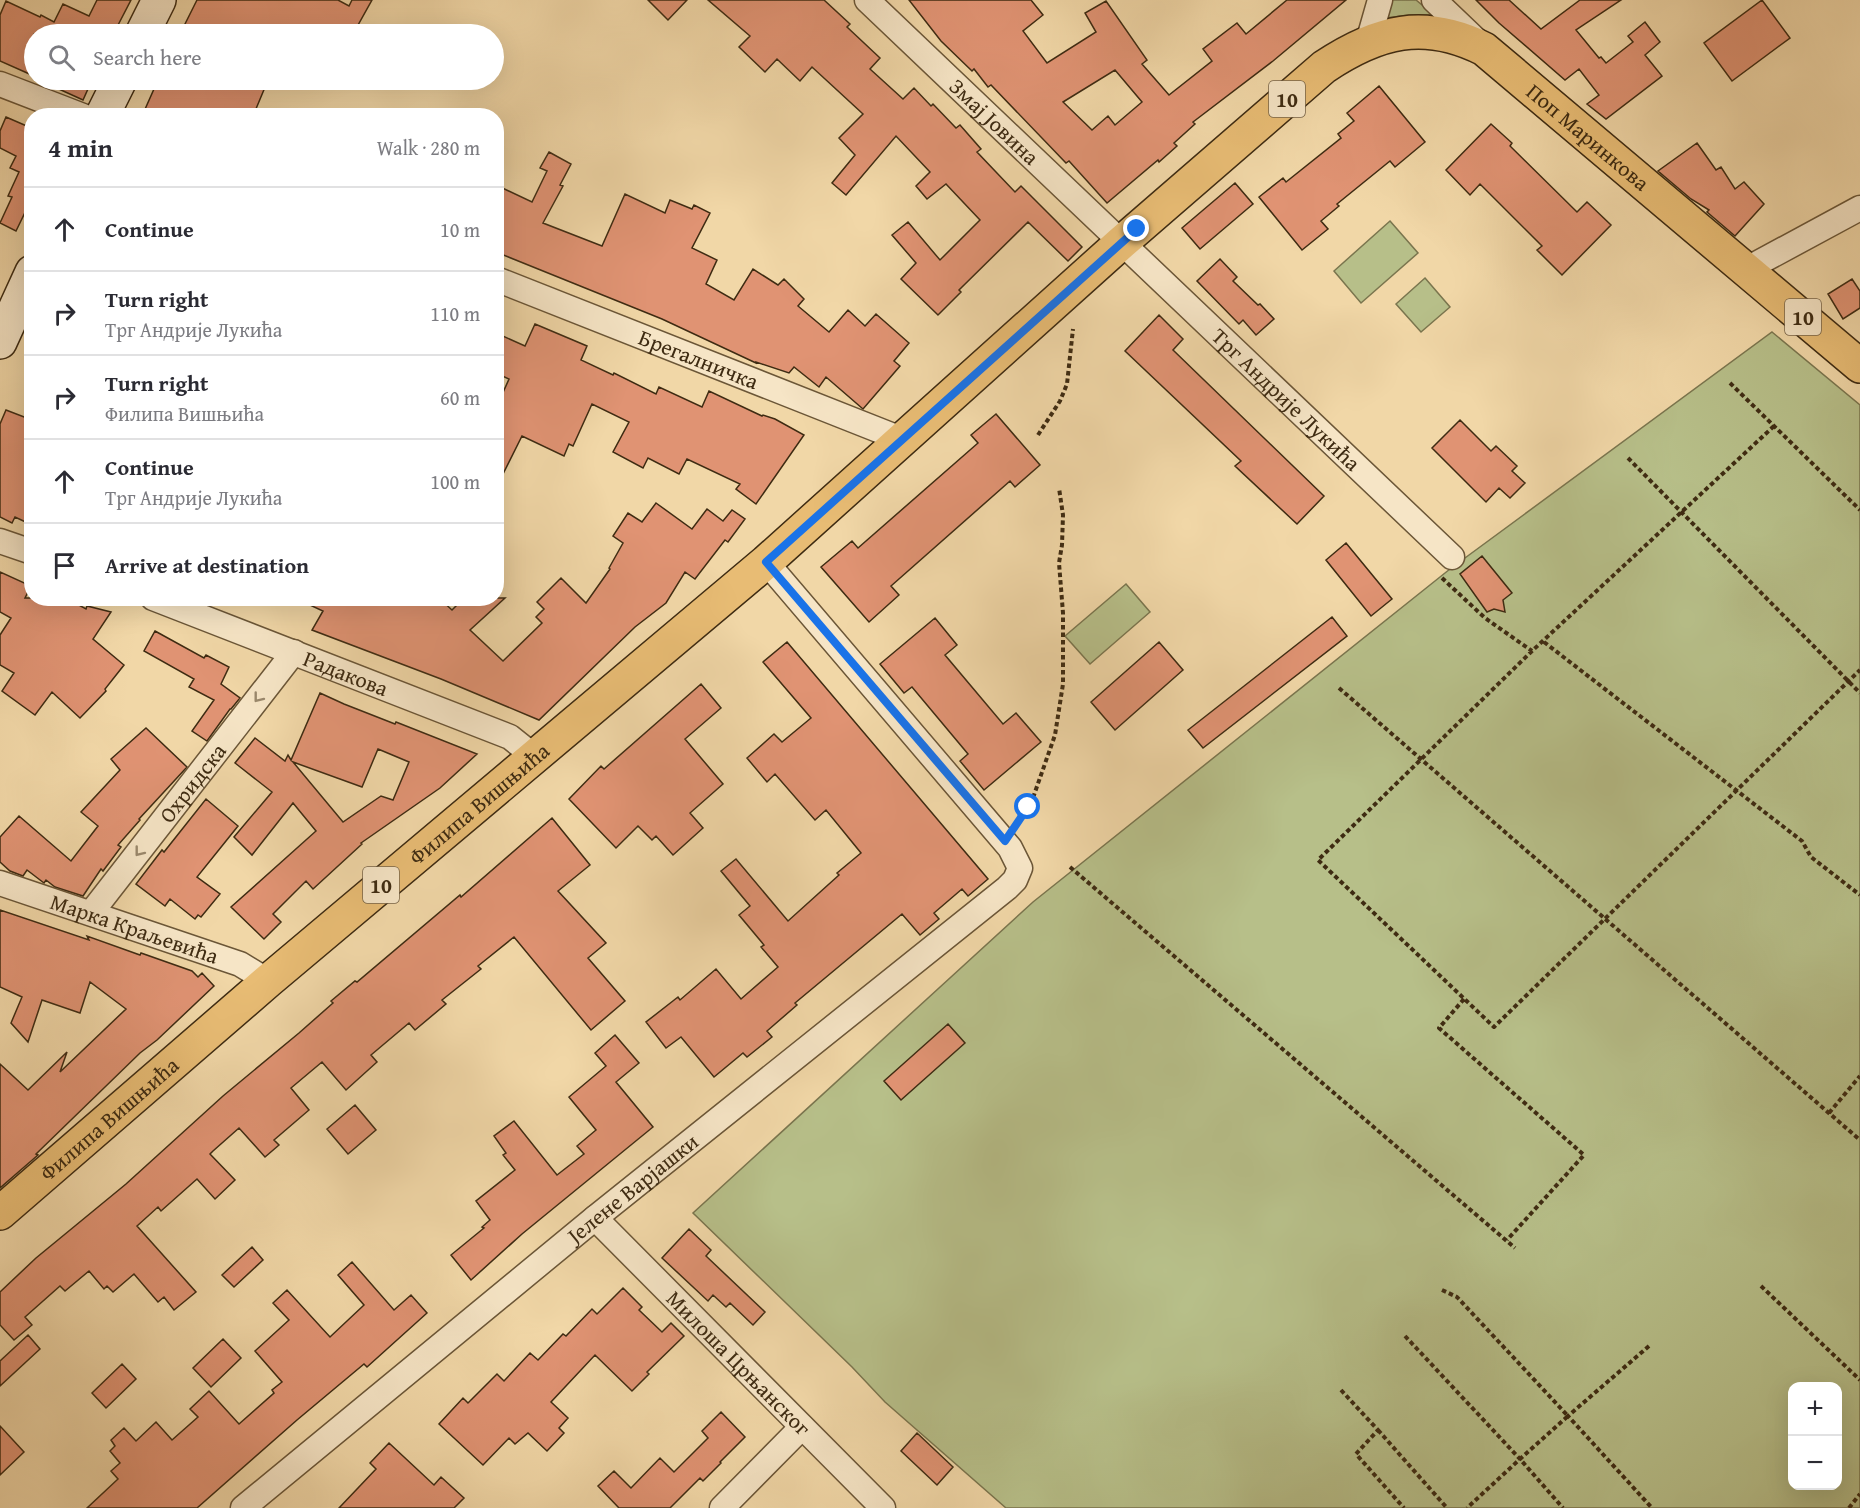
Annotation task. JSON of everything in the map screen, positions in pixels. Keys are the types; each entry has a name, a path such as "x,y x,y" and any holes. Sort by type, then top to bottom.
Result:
{"main road":[{"name":"10","path":"900,439 1324,67 1348,51 1368,42 1401,33 1424,31 1466,39 1484,49"},
{"name":"Поп Маринкова","path":"1484,49 1747,269"},
{"name":"10","path":"1747,269 1860,366"},
{"name":"Филипа Вишњића","path":"0,1213 268,981 766,562 900,439"}],"street":[{"path":"147,24 159,0"},
{"name":"Змај Јовина","path":"867,0 1121,243"},
{"path":"1368,42 1380,0"},
{"name":"Поп Маринкова","path":"1434,0 1484,49"},
{"path":"0,84 62,108"},
{"path":"106,108 115,90"},
{"path":"1747,269 1860,208"},
{"name":"Трг Андрије Лукића","path":"1121,243 1443,564"},
{"name":"Брегалничка","path":"504,282 900,439"},
{"path":"0,342 24,290"},
{"path":"0,541 24,549"},
{"path":"766,562 1005,841"},
{"name":"Радакова","path":"174,606 510,737 535,757"},
{"name":"Охридска","path":"91,913 294,652"},
{"name":"Јелене Варјашки","path":"243,1508 595,1218 1007,888 1015,880 1020,868 1005,841"},
{"name":"Марка Краљевића","path":"0,883 240,964 268,981"},
{"name":"Милоша Црњанског","path":"595,1218 883,1508"},
{"path":"722,1508 802,1427"}],"path":[{"path":"1038,435 1060,401 1067,384 1073,329"},
{"path":"1730,383 1860,510"},
{"path":"1774,426 1532,651 1318,860 1494,1027 1860,670"},
{"path":"1628,458 1860,693"},
{"path":"1005,841 1034,795 1055,735 1063,684 1063,613 1059,563 1062,545 1062,515 1059,488"},
{"path":"1443,564 1485,618 1532,651"},
{"path":"1544,642 1802,841 1810,857 1860,895"},
{"path":"1339,688 1860,1140"},
{"path":"1070,867 1515,1248"},
{"path":"1464,999 1439,1028 1584,1155 1507,1240"},
{"path":"1829,1113 1860,1076"},
{"path":"1761,1286 1860,1380"},
{"path":"1442,1290 1457,1297 1652,1508"},
{"path":"1405,1336 1563,1508"},
{"path":"1467,1508 1649,1346"},
{"path":"1341,1390 1447,1508"},
{"path":"1378,1430 1356,1454 1404,1508"},
{"path":"1849,1508 1860,1494"}],"green space":[{"path":"1392,0 1416,0 1434,15 1385,18"},
{"path":"1390,221 1418,253 1361,303 1334,271"},
{"path":"1425,278 1450,307 1421,332 1396,304"},
{"path":"1772,332 1860,405 1860,1508 1006,1508 885,1402 693,1213 1033,902 1450,569"},
{"path":"1126,584 1150,612 1090,664 1065,636"}],"building":[{"path":"97,0 131,0 119,24 24,24 24,72 0,61 0,15 6,1 54,22 63,4 89,16"},
{"path":"197,0 338,0 349,6 352,0 372,0 359,24 185,24"},
{"path":"648,0 687,0 668,20"},
{"path":"708,0 824,0 850,24 847,27 880,58 870,69 903,99 914,88 956,128 960,125 981,149 977,152 1015,192 1021,186 1082,247 1068,261 1028,222 959,290 961,292 938,315 901,279 916,263 892,235 908,222 940,260 980,220 946,184 927,199 916,186 930,172 896,136 846,195 832,183 855,155 839,138 863,114 812,67 800,81 777,59 765,72 739,47 750,36"},
{"path":"909,0 1031,0 1043,15 1023,31 1047,63 1096,32 1085,13 1106,1 1147,60 1142,64 1169,95 1212,61 1203,49 1237,23 1246,34 1287,0 1346,0 1273,61 1193,122 1195,124 1174,143 1177,146 1107,203 1069,161 1066,163 991,85 988,87 974,69 972,71 941,41","holes":["1115,70 1142,102 1115,125 1108,116 1092,130 1063,102"]},
{"path":"1476,0 1509,0 1541,29 1580,0 1621,0 1576,30 1599,58 1601,57 1606,63 1633,42 1628,36 1645,22 1660,42 1645,55 1662,76 1606,119 1587,104 1599,95 1579,69 1565,80"},
{"path":"1762,0 1790,38 1732,81 1704,43"},
{"path":"1379,86 1425,142 1395,167 1390,161 1337,204 1339,206 1321,221 1328,229 1302,250 1259,197 1283,178 1286,182 1341,138 1338,134 1354,121 1347,113"},
{"path":"61,90 88,90 83,100"},
{"path":"154,90 264,90 256,108 146,108"},
{"path":"6,117 24,125 24,214 16,231 0,223 12,197 8,196 19,172 10,168 16,156 0,148 0,131"},
{"path":"1491,124 1577,212 1587,202 1611,225 1562,275 1537,250 1542,246 1480,184 1470,195 1446,170"},
{"path":"1697,143 1716,170 1721,167 1735,189 1744,182 1764,204 1735,236 1707,212 1709,210 1691,199 1658,171"},
{"path":"549,152 571,164 560,185 563,186 543,223 602,246 625,194 665,213 670,200 692,209 694,205 710,213 692,248 717,260 706,284 734,300 753,269 778,285 784,279 804,299 798,306 829,332 848,310 865,326 876,314 909,343 894,361 900,366 863,409 826,377 819,387 794,367 789,373 756,363 662,319 504,255 504,189 532,202 547,171 540,168"},
{"path":"1235,183 1253,204 1200,249 1182,228"},
{"path":"1220,259 1237,277 1233,281 1274,319 1256,335 1243,320 1239,324 1197,281"},
{"path":"1852,279 1860,291 1860,308 1843,319 1828,294"},
{"path":"1159,315 1183,339 1173,350 1324,496 1297,524 1235,466 1241,461 1125,351"},
{"path":"535,324 587,346 581,360 656,394 659,387 702,407 709,391 762,416 775,419 804,435 756,504 736,489 740,484 687,459 679,474 648,458 643,468 613,452 629,422 592,404 573,446 569,444 564,456 522,436 504,472 504,390 509,379 504,377 504,337 525,346"},
{"path":"6,410 24,417 24,521 15,517 12,523 0,517 0,424"},
{"path":"996,414 1040,465 1015,487 1010,481 891,586 899,595 869,622 821,567 852,541 858,548 978,443 971,435"},
{"path":"1460,420 1491,451 1496,446 1517,466 1512,471 1525,483 1510,498 1499,488 1486,502 1432,448"},
{"path":"656,503 692,529 707,509 723,521 732,510 745,519 728,542 725,540 695,579 685,572 666,603 635,627 539,720 441,679 312,630 323,611 312,606 448,606 452,610 456,606 496,606 470,630 503,661 542,623 536,617 544,609 537,602 561,578 586,603 610,569 623,543 613,536 628,513 642,522"},
{"path":"1346,543 1392,599 1371,616 1326,560"},
{"path":"1482,556 1512,593 1503,600 1505,612 1494,609 1487,612 1460,574"},
{"path":"0,572 24,583 24,606 81,606 86,609 87,606 111,612 93,639 124,665 105,689 106,691 80,718 52,692 35,715 2,691 14,673 0,665 0,635 11,618 0,612"},
{"path":"1332,617 1347,636 1203,748 1188,730"},
{"path":"935,618 957,645 945,655 1003,724 1016,713 1041,742 984,790 960,761 968,754 912,687 904,693 880,664"},
{"path":"155,631 204,658 206,655 229,667 221,684 240,698 207,741 192,731 214,700 189,687 194,679 144,651"},
{"path":"787,642 988,879 968,896 962,889 934,913 939,919 920,935 902,914 795,1003 797,1005 767,1031 772,1037 747,1057 743,1053 714,1077 681,1037 666,1048 646,1022 678,997 680,1000 716,969 741,999 778,967 761,947 764,945 739,915 750,906 721,871 736,859 788,921 861,853 826,810 815,820 775,774 767,782 747,758 774,734 782,742 811,718 763,662"},
{"path":"1159,642 1183,670 1115,730 1091,702"},
{"path":"701,684 721,708 685,739 723,784 690,813 703,828 673,855 656,836 652,840 638,826 616,848 569,799 601,766 604,769"},
{"path":"320,693 477,754 440,788 361,843 313,889 306,881 273,914 281,922 264,939 231,907 316,831 293,803 252,855 234,837 272,792 235,763 255,738 285,761 288,755 291,760","holes":["378,749 409,762 393,800 381,796 343,822 293,762 362,787"]},
{"path":"146,728 187,767 118,845 121,847 103,871 101,869 83,896 55,887 46,880 44,883 27,870 23,876 10,871 0,862 0,837 19,816 71,861 98,826 81,812 120,770 111,759"},
{"path":"206,799 238,826 197,877 220,894 201,917 198,915 195,919 170,899 165,906 136,884"},
{"path":"552,818 590,865 558,891 606,943 588,958 625,1001 591,1030 514,937 478,966 481,969 442,1000 446,1004 415,1030 409,1023 371,1055 377,1062 346,1090 322,1062 291,1088 309,1110 274,1140 279,1145 265,1157 239,1128 210,1154 235,1180 215,1199 197,1179 161,1211 158,1207 137,1226 196,1292 174,1310 164,1297 158,1302 134,1274 113,1292 107,1286 104,1289 89,1271 65,1291 60,1286 25,1317 32,1325 14,1340 0,1325 0,1292 36,1258 126,1184 223,1096 299,1033 333,1003 331,1001 355,981 357,982 460,895 461,897"},
{"path":"0,910 89,940 87,936 140,955 141,953 192,971 198,977 202,973 214,986 140,1053 36,1154 38,1155 0,1188 0,1064 28,1090 67,1052 60,1072 126,1009 90,982 80,1013 42,1000 28,1042 11,1023 22,997 0,987"},
{"path":"948,1024 965,1043 901,1100 884,1081"},
{"path":"615,1035 639,1063 616,1082 653,1127 522,1234 471,1280 451,1255 484,1228 482,1227 490,1220 476,1201 515,1170 503,1155 506,1153 494,1136 514,1121 557,1175 584,1154 577,1146 596,1130 569,1097 606,1066 595,1053"},
{"path":"355,1105 376,1130 348,1154 327,1129"},
{"path":"689,1229 711,1250 706,1256 765,1312 753,1325 730,1303 726,1307 713,1295 708,1301 662,1258"},
{"path":"252,1247 263,1260 234,1287 222,1275"},
{"path":"352,1262 394,1310 411,1295 427,1313 367,1367 364,1364 297,1420 197,1508 87,1508 118,1479 111,1471 120,1463 110,1451 115,1446 111,1440 124,1428 136,1441 156,1422 172,1440 198,1417 190,1409 209,1391 239,1424 274,1393 272,1390 282,1382 255,1351 289,1320 273,1303 287,1290 330,1337 364,1305 338,1275"},
{"path":"623,1288 642,1307 639,1310 662,1332 671,1323 684,1336 647,1372 649,1374 632,1391 595,1355 551,1402 568,1418 559,1428 564,1433 547,1451 528,1433 515,1444 509,1438 483,1465 439,1424 463,1398 468,1403 497,1374 504,1381 530,1353 538,1360 592,1309 597,1314"},
{"path":"28,1335 40,1349 0,1386 0,1361"},
{"path":"223,1339 241,1358 211,1387 193,1368"},
{"path":"122,1364 136,1379 106,1408 92,1393"},
{"path":"721,1412 745,1437 703,1481 700,1478 670,1508 619,1508 598,1486 614,1471 631,1488 660,1458 674,1472 708,1438 702,1431"},
{"path":"0,1426 24,1452 0,1475"},
{"path":"917,1433 953,1467 937,1485 901,1451"},
{"path":"389,1443 434,1485 441,1477 464,1498 454,1508 339,1508 376,1469 370,1463"}],"route":[{"path":"1028,807 1005,841 766,562 900,439 1137,229"}]}
